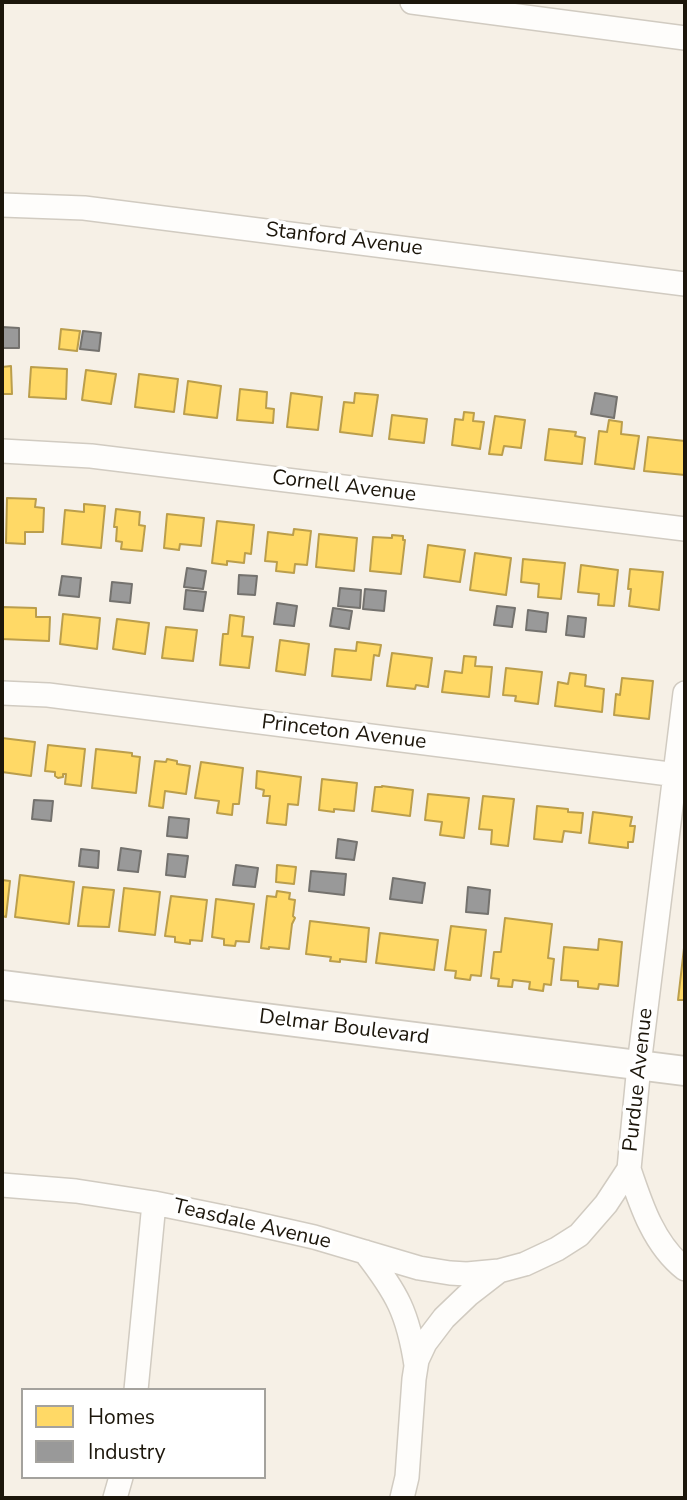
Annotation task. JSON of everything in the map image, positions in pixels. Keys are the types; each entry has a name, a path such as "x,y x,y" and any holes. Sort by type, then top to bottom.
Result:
{"main road":[{"name":"Delmar Boulevard","path":"2,985 685,1071"}],"street":[{"path":"412,2 685,38"},
{"name":"Stanford Avenue","path":"2,205 84,208 685,284"},
{"name":"Cornell Avenue","path":"2,451 105,458 685,529"},
{"name":"Princeton Avenue","path":"2,693 48,695 680,776"},
{"name":"Purdue Avenue","path":"408,1491 416,1366 425,1343 444,1318 499,1271 525,1264 579,1235 606,1204 629,1169 639,1065 680,776 685,693"},
{"path":"629,1169 643,1209 659,1239 685,1269"},
{"name":"Teasdale Avenue","path":"2,1185 76,1191 255,1223 314,1237 419,1268 467,1274 499,1271"},
{"path":"135,1388 154,1203"},
{"name":"Purdue Avenue","path":"365,1252 400,1302 409,1326 416,1366"},
{"path":"115,1498 120,1479"}],"building: Homes":[{"path":"61,329 80,331 77,351 59,349"},
{"path":"11,366 12,394 2,394 2,367"},
{"path":"31,367 67,369 66,399 29,397"},
{"path":"86,370 116,374 111,404 82,400"},
{"path":"139,374 178,379 174,412 135,407"},
{"path":"188,381 221,386 217,418 184,414"},
{"path":"240,389 267,392 266,408 274,409 273,423 237,420"},
{"path":"291,393 322,397 318,430 287,427"},
{"path":"355,393 378,395 372,436 340,432 344,402 354,403"},
{"path":"464,412 474,413 473,421 484,422 480,449 452,445 455,419 463,420"},
{"path":"392,415 427,419 424,443 389,439"},
{"path":"495,416 525,420 521,448 504,446 502,455 489,454"},
{"path":"609,420 622,422 621,434 639,436 634,469 595,464 599,431 607,432"},
{"path":"549,429 576,432 575,436 585,438 582,464 545,460"},
{"path":"648,437 685,441 685,475 644,471"},
{"path":"7,498 36,499 35,507 44,508 43,532 25,532 25,544 6,543"},
{"path":"84,504 105,506 101,548 62,544 65,510 84,512"},
{"path":"116,509 140,512 139,525 145,526 142,551 121,549 122,542 116,541"},
{"path":"167,514 204,518 201,546 180,544 179,550 164,548"},
{"path":"217,521 254,525 251,554 245,553 244,563 212,563"},
{"path":"294,529 311,531 307,565 295,564 294,573 276,571 277,562 265,561 268,532 293,535"},
{"path":"319,534 357,538 354,571 316,567"},
{"path":"392,535 403,536 405,540 401,574 370,571 373,537 392,538"},
{"path":"428,545 465,550 460,582 424,577"},
{"path":"475,553 511,558 506,595 470,590"},
{"path":"523,559 565,563 561,599 538,597 539,584 521,582"},
{"path":"581,565 618,570 614,606 598,605 599,594 578,592"},
{"path":"630,569 663,572 659,610 629,606"},
{"path":"2,607 36,608 36,617 50,617 49,641 2,639"},
{"path":"63,614 100,618 97,649 60,644"},
{"path":"230,615 244,617 242,636 253,637 249,668 220,665 223,634 228,634"},
{"path":"117,619 149,623 145,654 113,649"},
{"path":"166,627 197,630 193,661 162,658"},
{"path":"280,640 309,644 305,675 276,671"},
{"path":"357,642 381,645 379,656 374,655 371,680 332,676 335,649 356,651"},
{"path":"392,653 432,658 428,687 416,685 415,689 387,686"},
{"path":"464,656 476,657 475,666 492,667 489,697 442,692 445,671 462,673"},
{"path":"506,668 542,672 538,704 515,701 516,696 503,695"},
{"path":"570,673 586,675 585,686 604,689 602,712 555,706 558,682 568,684"},
{"path":"622,678 653,681 649,719 614,715 616,694 620,695"},
{"path":"2,738 35,742 31,776 2,772"},
{"path":"48,745 85,749 81,786 65,784 66,774 58,778 55,772 45,771"},
{"path":"96,749 132,753 132,756 140,757 136,793 92,788"},
{"path":"167,759 190,766 186,794 165,791 163,808 149,806 155,761 166,762"},
{"path":"201,762 243,768 239,804 233,804 232,815 217,813 219,801 195,798"},
{"path":"257,771 301,777 298,805 288,804 286,825 267,823 270,796 263,796 264,790 256,788"},
{"path":"322,779 357,783 354,811 319,810"},
{"path":"375,787 413,790 410,816 372,811"},
{"path":"428,794 469,798 464,838 440,835 442,822 425,820"},
{"path":"483,796 514,799 508,846 491,844 492,830 479,829"},
{"path":"537,806 583,813 581,833 564,831 562,842 534,839"},
{"path":"593,812 632,817 630,826 635,826 633,842 628,842 628,848 589,843"},
{"path":"277,865 296,867 294,884 276,882"},
{"path":"20,875 74,882 69,924 15,917"},
{"path":"2,880 10,881 6,917 2,916"},
{"path":"83,887 114,890 109,927 78,926"},
{"path":"124,888 160,892 155,935 119,931"},
{"path":"277,891 290,893 289,899 295,900 295,918 289,949 261,948 267,896 276,897"},
{"path":"171,896 207,900 202,941 190,940 190,944 175,942 175,937 165,936"},
{"path":"216,899 254,904 249,942 236,941 235,946 224,945 224,939 212,937"},
{"path":"505,918 552,924 548,958 554,959 551,985 544,984 543,991 529,989 530,982 513,980 512,987 498,986 499,979 491,978 494,952 501,952"},
{"path":"310,921 369,928 366,962 340,959 340,962 330,961 331,957 306,954"},
{"path":"451,926 486,930 481,976 471,975 470,980 455,978 456,971 445,970"},
{"path":"380,933 438,940 434,970 376,963"},
{"path":"599,939 622,942 618,986 599,984 598,989 578,987 578,981 561,980 564,947 598,950"},
{"path":"684,948 685,1000 678,1000"}],"building: Industry":[{"path":"2,327 19,328 19,348 2,348"},
{"path":"83,331 101,333 99,351 80,349"},
{"path":"595,393 617,397 614,418 591,414"},
{"path":"187,568 206,571 203,589 184,587"},
{"path":"239,575 257,576 255,595 238,594"},
{"path":"62,576 81,578 79,597 59,595"},
{"path":"112,582 132,584 130,603 110,601"},
{"path":"340,588 361,590 360,608 338,606"},
{"path":"365,589 386,591 384,611 363,609"},
{"path":"186,590 206,592 203,611 184,609"},
{"path":"277,603 297,606 294,626 274,624"},
{"path":"497,606 515,608 512,627 494,625"},
{"path":"333,608 352,611 349,629 330,626"},
{"path":"528,610 548,613 546,632 526,630"},
{"path":"568,616 586,618 584,637 566,635"},
{"path":"34,800 53,801 51,821 32,819"},
{"path":"169,817 189,819 187,838 167,836"},
{"path":"338,839 357,842 354,860 336,858"},
{"path":"121,848 141,851 138,872 118,870"},
{"path":"81,849 99,851 98,868 79,866"},
{"path":"168,854 188,856 185,877 166,875"},
{"path":"236,865 258,868 255,887 233,885"},
{"path":"311,871 346,874 344,895 309,891"},
{"path":"393,878 425,883 422,903 390,899"},
{"path":"468,887 490,890 488,914 466,912"}]}
